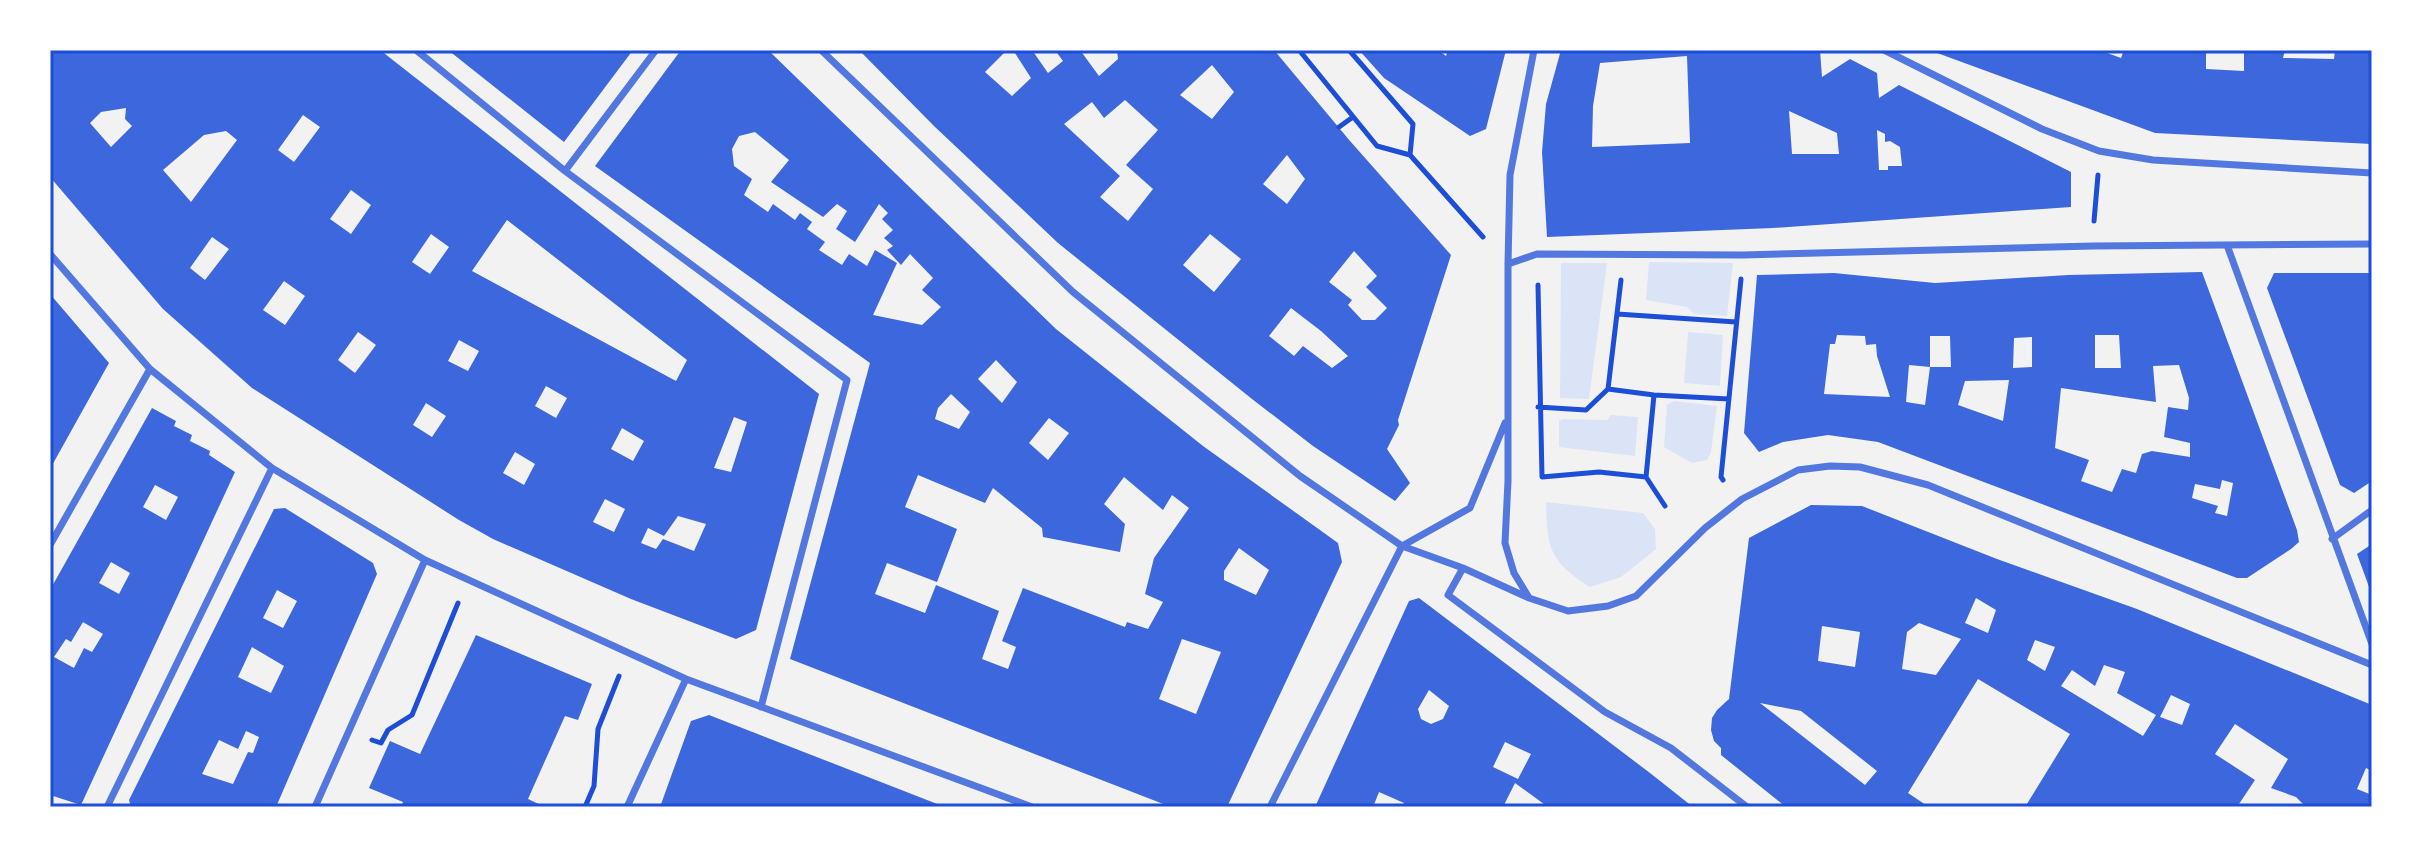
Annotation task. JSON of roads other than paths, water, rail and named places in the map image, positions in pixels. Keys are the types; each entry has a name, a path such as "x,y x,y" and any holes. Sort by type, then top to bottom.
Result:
{"street":[{"path":"416,50 565,171 847,380 761,707"},
{"path":"565,171 656,50"},
{"path":"821,50 1073,292 1300,476 1402,546 1463,568 1529,598 1568,611 1608,606 1636,596 1705,528 1742,499 1798,470 1830,466 1860,467 1928,485 2372,665"},
{"path":"1529,598 1514,573 1505,543 1510,175 1534,50"},
{"path":"1884,50 2042,129 2099,151 2153,160 2372,173"},
{"path":"1508,264 1537,254 1624,252 1743,255 2093,246 2372,244"},
{"path":"2227,245 2372,644"},
{"path":"50,254 150,369 272,468 425,560 686,679 1032,807"},
{"path":"50,545 150,369"},
{"path":"1270,807 1402,546 1470,508 1507,418"},
{"path":"107,807 272,468"},
{"path":"2332,539 2372,510"},
{"path":"315,807 425,560"},
{"path":"1463,568 1448,595 1605,712 1671,748 1747,807"},
{"path":"627,807 686,679"}]}
